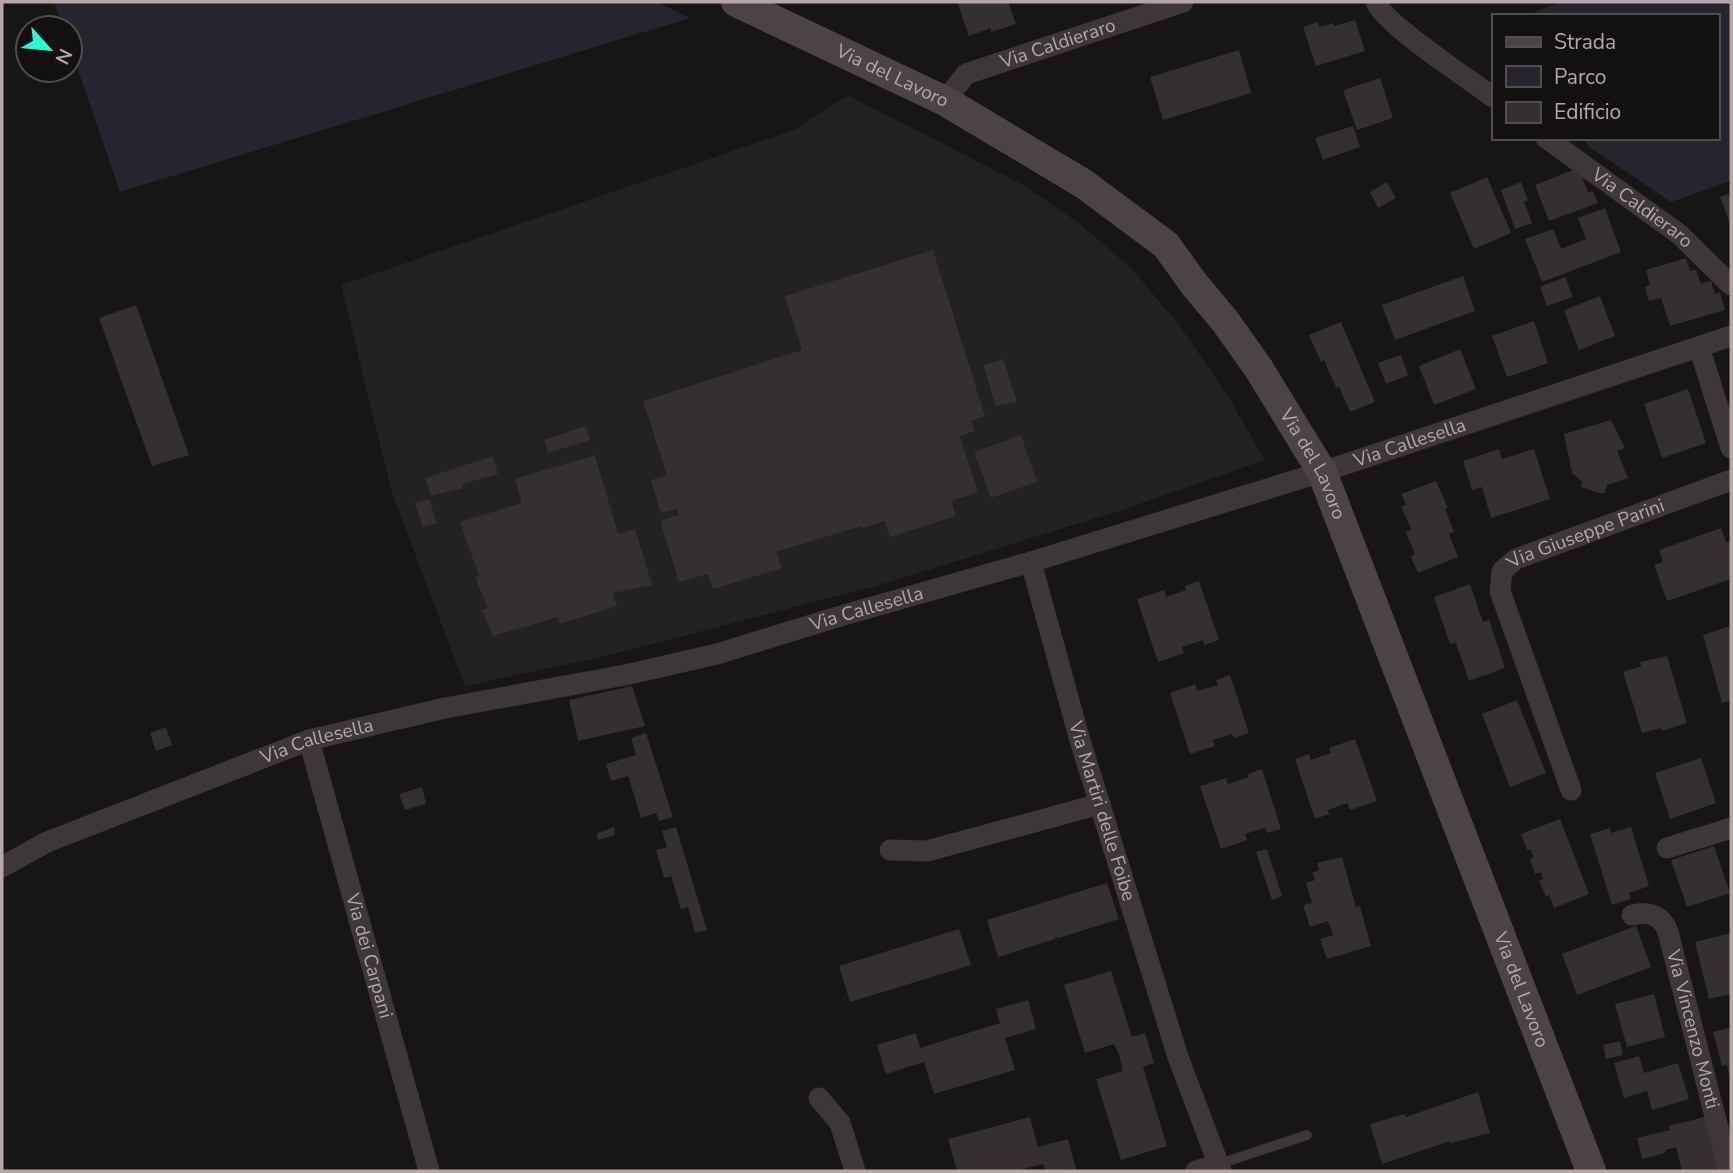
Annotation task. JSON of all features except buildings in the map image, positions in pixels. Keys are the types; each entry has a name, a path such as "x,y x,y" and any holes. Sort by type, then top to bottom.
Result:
{"street":[{"name":"Via del Lavoro","path":"736,2 945,101 1084,184 1166,245 1245,350 1322,472 1591,1171"},
{"name":"Via Caldieraro","path":"945,101 966,74 1183,2"},
{"path":"1376,2 1379,9 1408,35 1492,96"},
{"name":"Via Caldieraro","path":"1549,140 1679,234 1731,285"},
{"name":"Via Callesella","path":"2,867 47,842 309,740 445,708 625,675 717,654 1031,562 1322,472 1731,336"},
{"path":"1699,347 1731,448"},
{"name":"Via Giuseppe Parini","path":"1571,790 1500,591 1502,571 1516,559 1731,481"},
{"name":"Via Martiri delle Foibe","path":"1031,562 1100,804 1178,1057 1220,1168"},
{"name":"Via dei Carpani","path":"309,740 429,1171"},
{"path":"890,850 927,851 1100,804"},
{"path":"1667,848 1731,828"},
{"name":"Via Vincenzo Monti","path":"1632,915 1646,913 1658,917 1668,932 1729,1171"},
{"path":"819,1098 840,1123 855,1171"},
{"path":"1196,1171 1220,1168"}],"lane":[{"path":"1220,1168 1307,1135"}],"shaded area":[{"path":"848,95 1023,185 1079,223 1132,269 1179,325 1226,393 1265,460 1119,511 876,586 606,656 465,686 392,493 341,285 794,130"}],"green space":[{"path":"54,2 657,2 690,18 120,192 83,84 84,14 58,14"},
{"path":"1561,2 1731,2 1731,181 1671,202 1592,149 1584,140 1719,140 1719,14 1535,12"}]}
